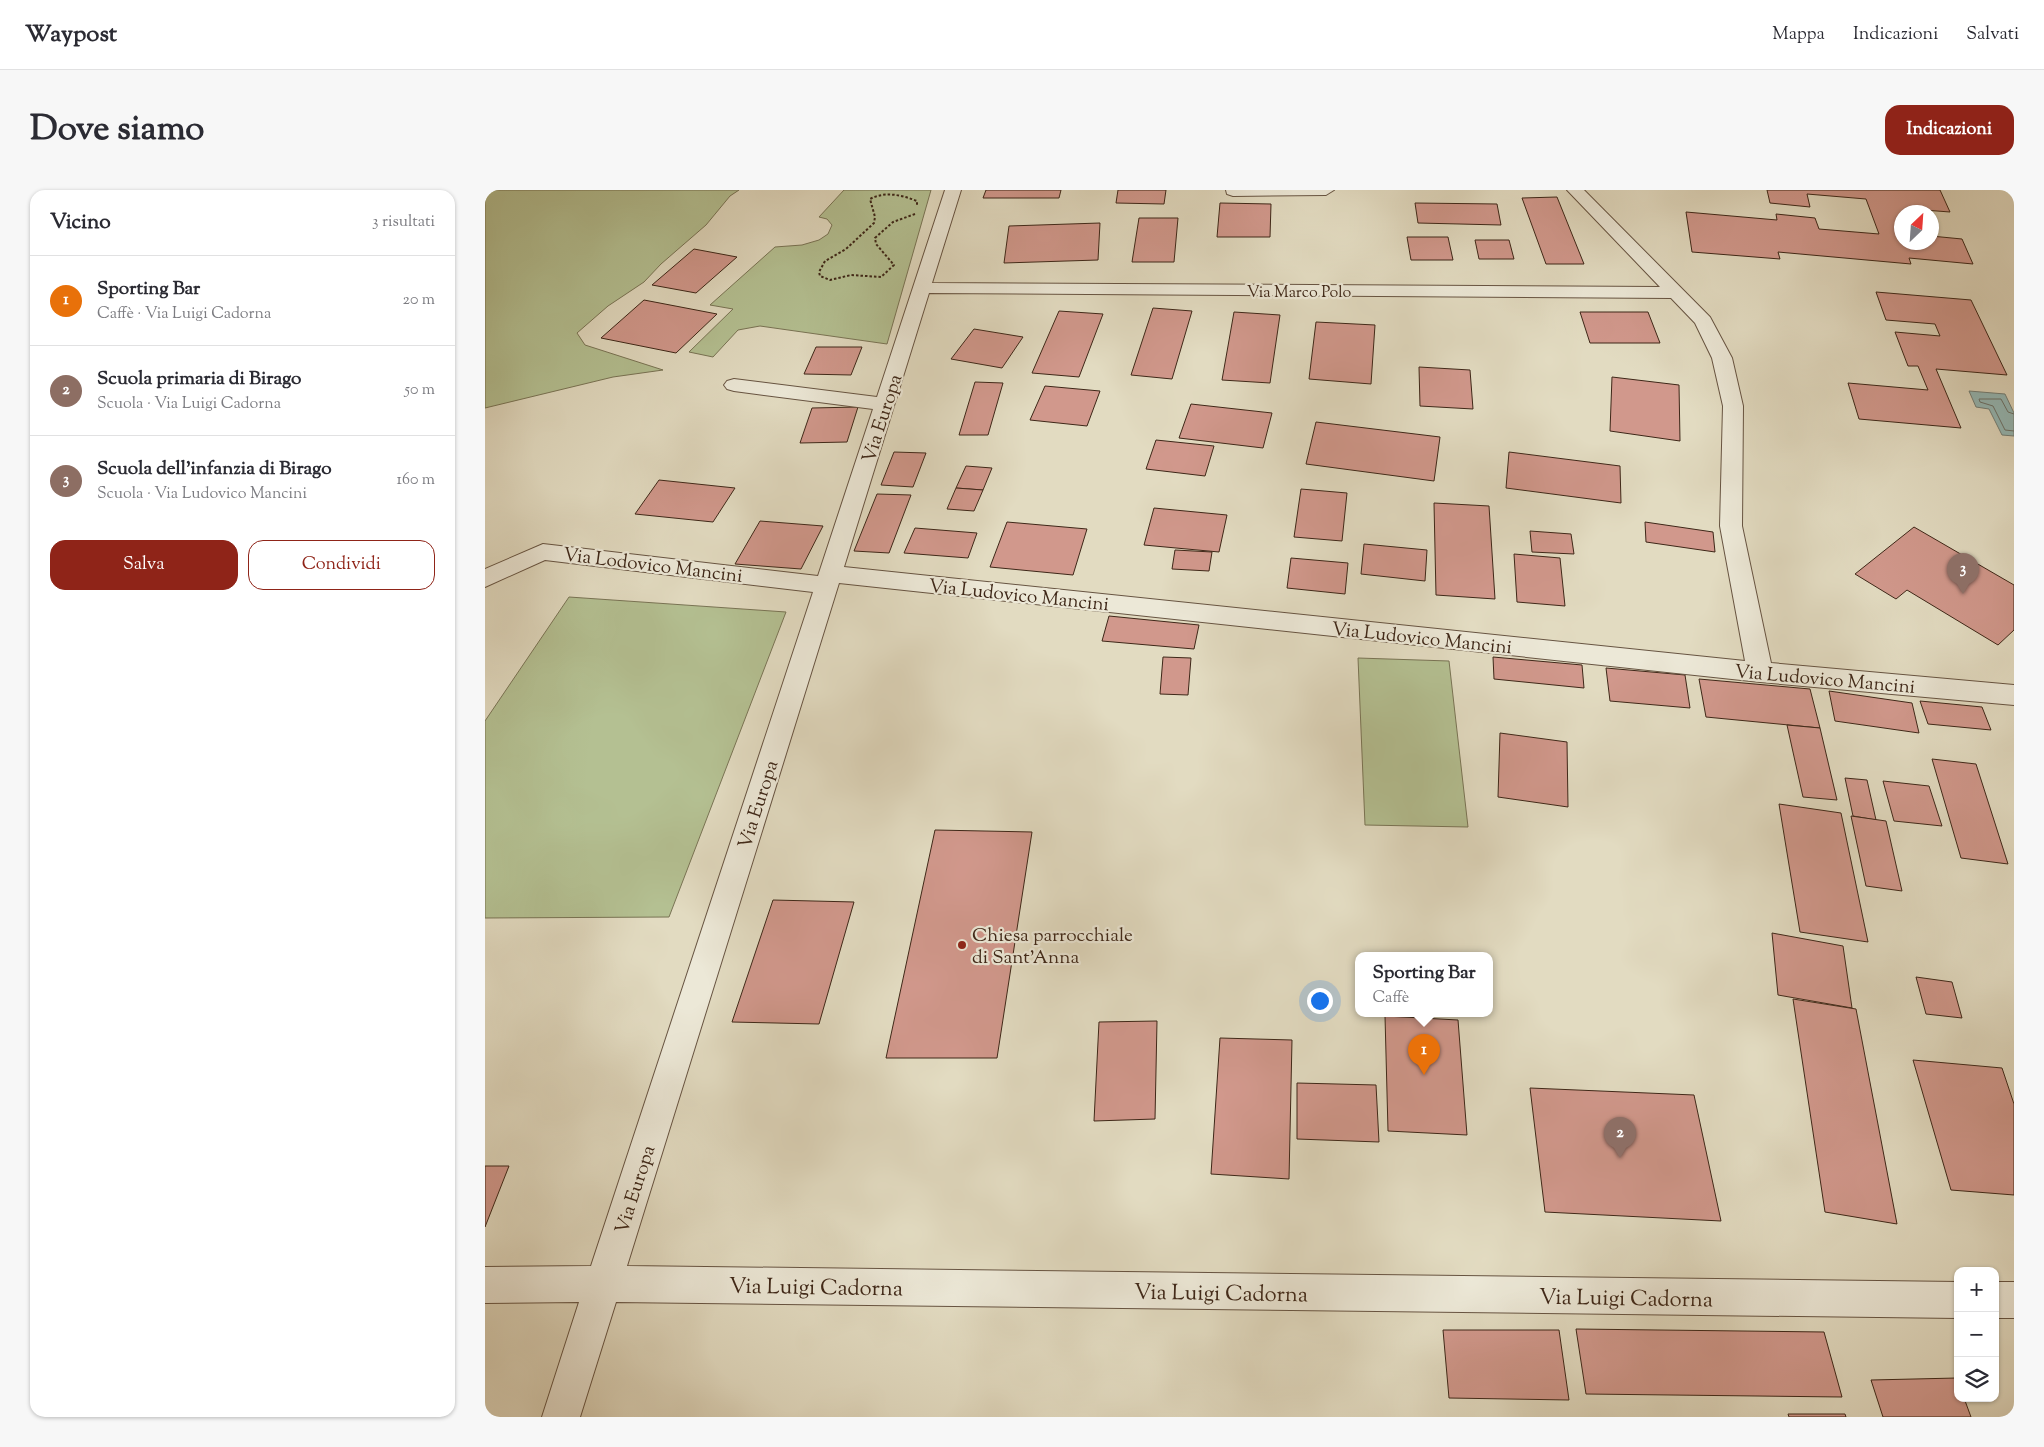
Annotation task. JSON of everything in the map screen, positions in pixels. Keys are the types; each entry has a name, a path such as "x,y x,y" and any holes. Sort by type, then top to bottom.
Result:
{"street":[{"path":"1233,191 1326,190"},
{"path":"1575,190 1703,321 1718,350 1733,406 1731,526 1760,672"},
{"name":"Via Europa","path":"561,1417 949,204"},
{"name":"Via Marco Polo","path":"922,288 1675,293"},
{"path":"734,385 885,404"},
{"name":"Via Lodovico Mancini","path":"485,579 543,552 829,579"},
{"name":"Via Ludovico Mancini","path":"829,579 2014,696"},
{"name":"Via Luigi Cadorna","path":"485,1285 603,1284 1954,1300"},
{"path":"1999,1300 2014,1300"}],"path":[{"path":"897,194 917,201 917,207 949,204 902,216 884,227 875,238 876,244 894,265 881,277 851,275 830,280 820,276 819,272 825,261 846,249 874,223 875,214 869,203 870,199 875,195 897,194"}],"green space":[{"path":"485,190 739,190 730,196 706,225 661,264 644,282 608,306 577,333 585,345 663,370 613,377 485,408"},
{"path":"844,190 931,190 887,344 760,326 738,330 713,357 689,352 733,309 710,305 775,247 802,245 819,240 828,234 832,225 827,219 819,217"},
{"path":"569,597 786,612 669,917 485,918 485,721"},
{"path":"1358,658 1449,661 1468,827 1365,825"}],"water":[{"path":"1969,391 2005,394 2014,413 2014,436 2002,435 1989,409 1976,407"}],"building":[{"path":"986,190 1061,190 1059,198 983,198"},
{"path":"1118,190 1166,190 1164,204 1116,203"},
{"path":"1767,190 1940,190 1950,212 1939,211 1939,205 1894,205 1894,250 1939,250 1939,237 1962,239 1973,264 1909,258 1911,264 1778,252 1780,259 1692,252 1686,212 1777,220 1776,214 1815,218 1819,229 1879,234 1866,199 1807,194 1810,207 1770,203"},
{"path":"1557,197 1584,264 1546,264 1522,198"},
{"path":"1220,203 1271,204 1270,237 1217,237"},
{"path":"1415,203 1497,204 1501,225 1418,223"},
{"path":"1139,218 1178,218 1174,262 1132,262"},
{"path":"1100,223 1098,260 1004,263 1009,226"},
{"path":"1407,237 1448,237 1453,260 1411,260"},
{"path":"1475,240 1509,240 1514,259 1479,259"},
{"path":"694,249 737,257 696,293 652,285"},
{"path":"1876,292 1971,300 2007,375 1936,369 1961,428 1859,419 1848,383 1928,390 1918,366 1908,366 1895,332 1940,336 1935,324 1886,320"},
{"path":"644,300 717,314 676,353 601,338"},
{"path":"1153,308 1192,311 1172,379 1131,375"},
{"path":"1059,311 1103,314 1079,377 1032,373"},
{"path":"1234,312 1280,315 1270,383 1222,380"},
{"path":"1580,312 1648,312 1660,343 1590,343"},
{"path":"1316,322 1375,325 1371,384 1309,379"},
{"path":"974,329 1023,337 1002,368 951,359"},
{"path":"816,347 862,347 851,375 804,374"},
{"path":"1419,367 1470,370 1473,409 1420,406"},
{"path":"1612,377 1679,385 1680,441 1610,431"},
{"path":"975,382 1003,383 988,435 959,435"},
{"path":"1045,386 1100,391 1087,426 1030,420"},
{"path":"1191,404 1272,413 1263,448 1179,438"},
{"path":"858,407 847,442 800,443 812,408"},
{"path":"1316,422 1440,437 1434,481 1306,464"},
{"path":"1156,440 1214,446 1205,476 1146,469"},
{"path":"894,452 926,453 913,487 881,485"},
{"path":"1509,452 1620,466 1621,503 1506,488"},
{"path":"966,466 992,468 983,490 956,488"},
{"path":"659,480 735,488 713,522 635,514"},
{"path":"956,488 983,490 974,511 947,509"},
{"path":"1301,489 1347,493 1342,541 1294,537"},
{"path":"877,494 911,495 889,553 854,551"},
{"path":"1434,503 1489,506 1495,599 1436,595"},
{"path":"1154,508 1227,515 1219,552 1144,545"},
{"path":"760,521 823,526 801,569 735,564"},
{"path":"1007,522 1087,529 1073,575 990,567"},
{"path":"1645,522 1713,532 1715,552 1646,542"},
{"path":"1914,527 2014,585 2014,630 1998,645 1907,590 1896,599 1855,574"},
{"path":"915,528 977,533 968,558 904,553"},
{"path":"1530,531 1571,534 1574,554 1532,552"},
{"path":"1364,544 1427,550 1425,581 1361,574"},
{"path":"1175,550 1212,552 1209,571 1172,569"},
{"path":"1514,554 1560,558 1565,606 1517,602"},
{"path":"1291,558 1348,563 1345,594 1287,588"},
{"path":"1109,616 1199,625 1194,649 1102,641"},
{"path":"1163,657 1191,658 1188,695 1160,694"},
{"path":"1493,657 1582,665 1584,688 1494,679"},
{"path":"1606,668 1685,675 1690,708 1610,701"},
{"path":"1699,679 1810,689 1820,728 1706,717"},
{"path":"1829,691 1912,703 1919,733 1835,721"},
{"path":"1920,701 1982,707 1991,730 1928,724"},
{"path":"1787,725 1820,728 1837,800 1803,797"},
{"path":"1500,733 1567,742 1568,807 1498,797"},
{"path":"1932,759 1976,764 2008,864 1961,858"},
{"path":"1845,778 1867,780 1876,820 1853,816"},
{"path":"1883,781 1929,786 1942,826 1894,821"},
{"path":"1779,804 1841,813 1868,942 1800,932"},
{"path":"1851,816 1886,821 1902,891 1866,886"},
{"name":"Chiesa parrocchiale di Sant'Anna","path":"935,830 1032,832 997,1058 886,1058"},
{"path":"773,900 854,902 819,1024 732,1022"},
{"path":"1772,933 1843,946 1852,1008 1778,995"},
{"path":"1916,977 1952,982 1962,1018 1926,1014"},
{"path":"1793,999 1856,1009 1897,1224 1825,1212"},
{"path":"1385,1017 1458,1020 1467,1135 1388,1131"},
{"path":"1157,1021 1155,1119 1094,1121 1099,1022"},
{"path":"1220,1038 1292,1040 1289,1179 1211,1174"},
{"path":"1913,1060 2002,1068 2014,1104 2014,1195 1951,1190"},
{"path":"1297,1083 1376,1085 1379,1142 1297,1139"},
{"path":"1530,1088 1694,1095 1721,1221 1545,1212"},
{"path":"485,1166 509,1166 485,1227"},
{"path":"1576,1329 1824,1332 1842,1397 1586,1394"},
{"path":"1443,1330 1559,1330 1569,1400 1449,1398"},
{"path":"1954,1378 1954,1402 1965,1402 1971,1417 1883,1417 1871,1380"},
{"path":"1788,1414 1845,1414 1846,1417 1789,1417"}],"place":[{"name":"Scuola dell’infanzia di Birago","path":"1963,594"},
{"name":"Chiesa parrocchiale di Sant'Anna","path":"962,945"},
{"name":"Sporting Bar","path":"1424,1075"},
{"name":"Scuola primaria di Birago","path":"1620,1158"}]}
